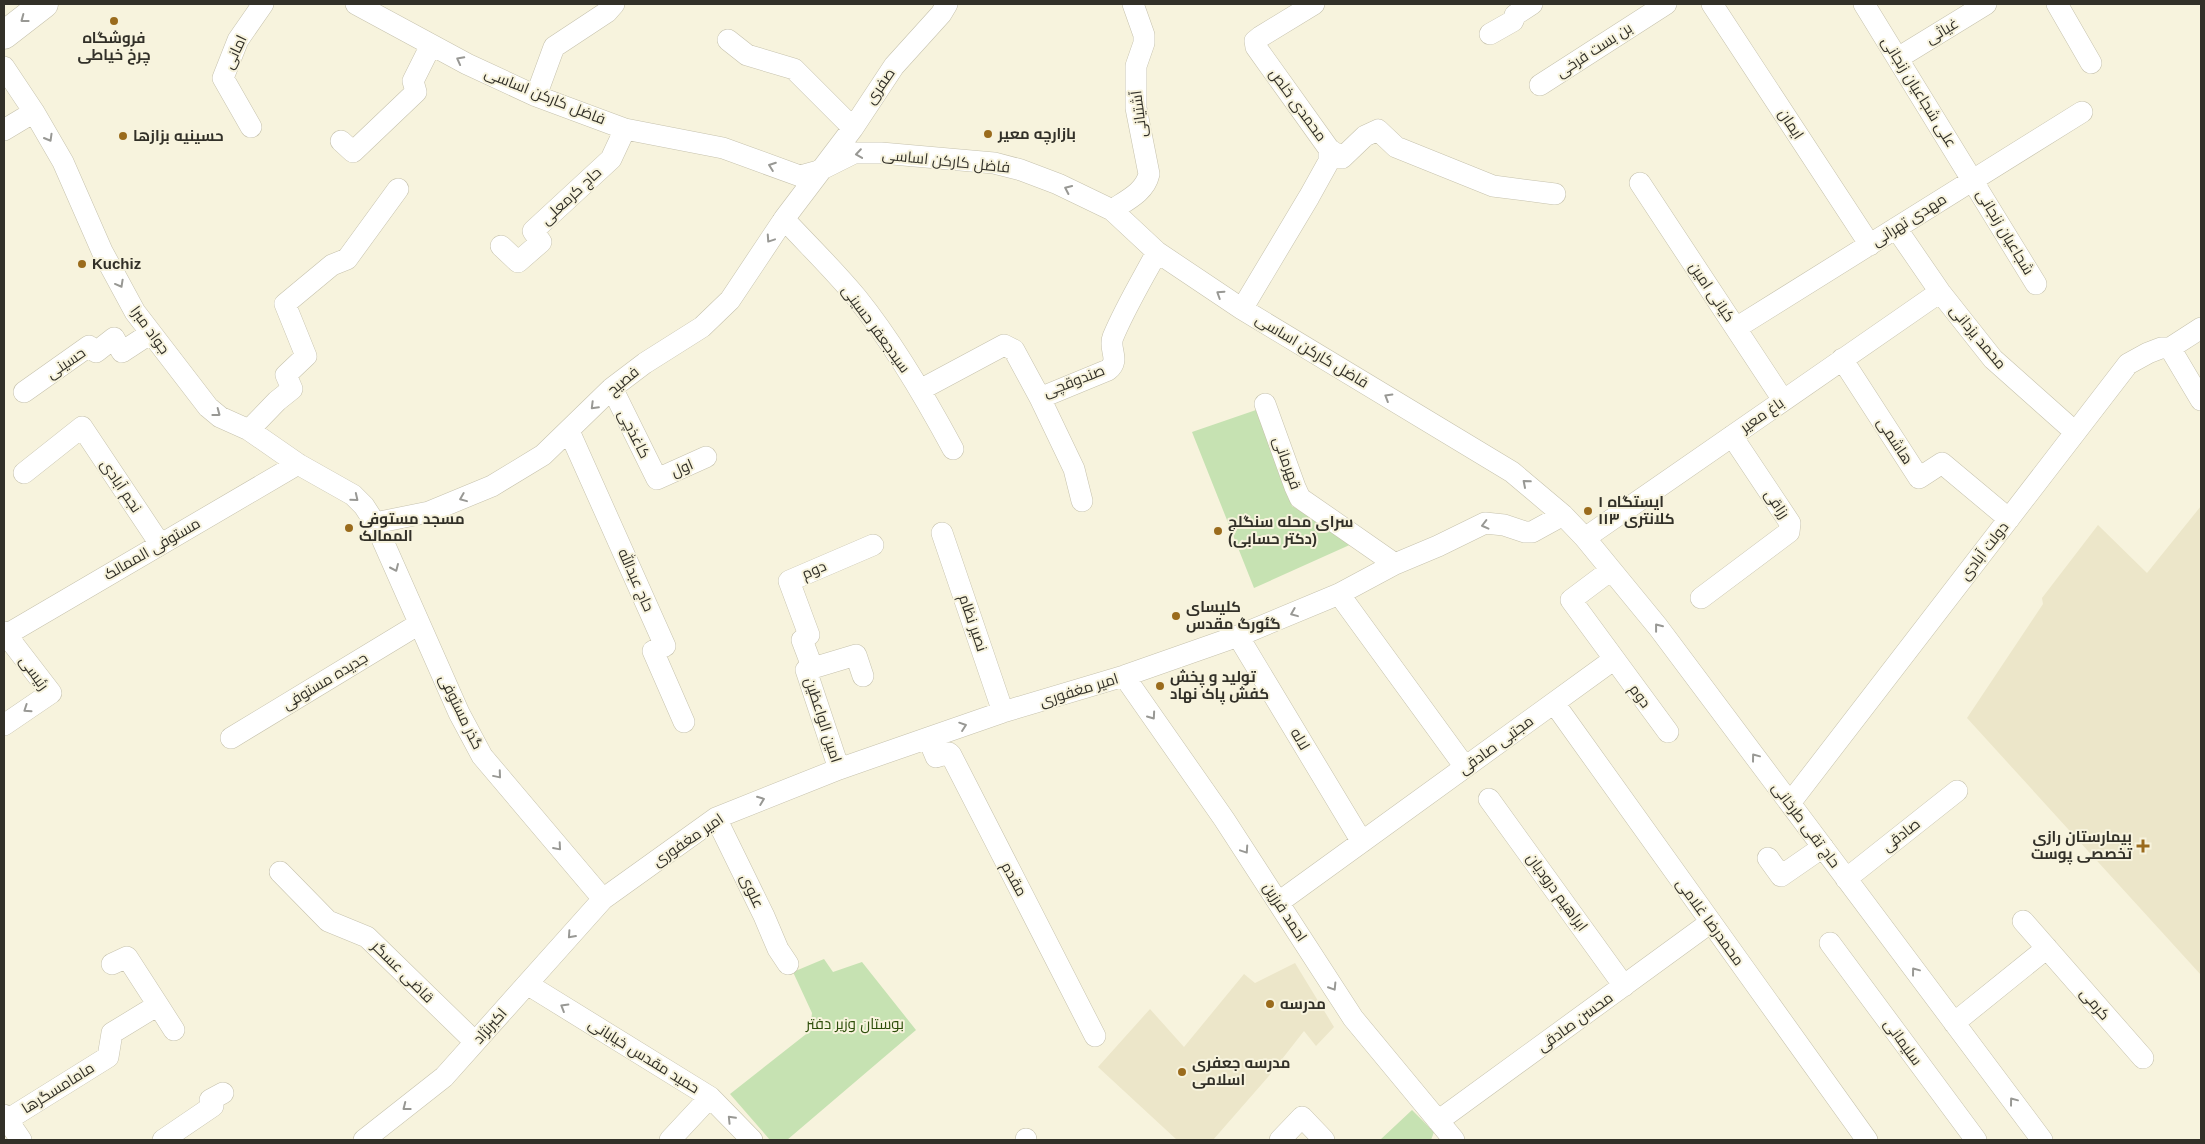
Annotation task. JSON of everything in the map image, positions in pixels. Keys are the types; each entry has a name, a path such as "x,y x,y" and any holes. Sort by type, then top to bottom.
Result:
{"main road":[{"path":"4,35 44,4"}],"street":[{"name":"امانی","path":"251,127 223,78 238,40 263,4"},
{"name":"فاضل کارکن اساسی","path":"356,4 431,45 536,96 625,128 723,148 800,176 818,171 854,153 881,153 994,163 1039,177 1112,210 1157,252 1242,309 1499,463 1563,515"},
{"path":"536,96 554,48 607,12 614,4"},
{"name":"صفری","path":"818,171 853,128 894,66 941,14 947,4"},
{"name":"آشتیانی","path":"1112,210 1140,191 1147,183 1149,174 1136,108 1136,66 1144,43 1144,36 1134,4"},
{"name":"محمدی خلص","path":"1242,309 1329,161 1329,149 1256,47 1256,41 1285,11 1314,4"},
{"path":"1490,34 1512,21 1515,15 1532,4"},
{"name":"بن بست فرخی","path":"1540,85 1644,10 1666,4"},
{"name":"ایمان","path":"1712,4 1870,245"},
{"name":"علی شجاعیان زنجانی","path":"1864,4 1974,180"},
{"name":"غیاثی","path":"1898,58 1986,4"},
{"path":"2057,4 2091,63"},
{"path":"728,40 747,55 794,69 853,128"},
{"path":"341,141 353,152 416,92 413,81 431,45"},
{"name":"جواد مبرا","path":"4,67 34,112 62,162 102,251 135,312 208,407 220,417 249,430 298,464 353,495 364,506 375,523"},
{"path":"4,130 34,112"},
{"name":"مهدی تهرانی","path":"1736,328 2082,112"},
{"name":"حاج کرمعلی","path":"501,246 518,262 540,242 533,231 611,159 625,128"},
{"path":"1329,149 1342,158 1366,136 1378,130 1396,147 1493,186 1554,194"},
{"name":"فصیح","path":"375,523 429,512 492,486 543,455 612,388 645,363 702,327 730,300 784,218 818,171"},
{"name":"شجاعیان زنجانی","path":"1974,180 2036,284"},
{"name":"کیانی امین","path":"1640,183 1783,400"},
{"path":"249,430 276,402 292,389 286,375 306,356 285,304 332,265 347,259 398,189"},
{"name":"سیدجعفر حسینی","path":"784,218 856,297 920,390 953,449"},
{"name":"محمد یزدانی","path":"1896,228 1940,292 1993,359 2075,432"},
{"name":"صندوقچی","path":"920,390 1004,345 1014,350 1040,398 1108,370 1113,365 1115,359 1112,340 1157,252"},
{"name":"باغ معیر","path":"1584,538 1940,292"},
{"name":"دولت آبادی","path":"1790,803 2128,364 2161,348 2170,348 2201,328"},
{"name":"حسینی","path":"24,392 89,346 96,352 114,338 122,352 151,334"},
{"path":"2170,348 2201,400"},
{"name":"هاشمی","path":"1842,359 1920,478 1942,463 2009,519"},
{"name":"کاغذچی","path":"612,388 657,479"},
{"path":"1040,398 1074,469 1082,501"},
{"name":"قهرمانی","path":"1265,404 1294,487 1300,498 1395,564"},
{"name":"نجم آبادی","path":"24,474 82,427 160,544"},
{"name":"حاج عبدالله","path":"569,431 665,646 652,651 684,722"},
{"name":"رزاقی","path":"1702,598 1782,538 1791,528 1732,436"},
{"name":"اول","path":"657,479 706,458"},
{"name":"مستوفی الممالک","path":"5,634 298,464"},
{"name":"حاج تقی طرخانی","path":"1563,515 1658,627 2042,1140"},
{"name":"امیر مغفوری","path":"604,899 716,818 839,769 1003,712 1124,676 1238,636 1339,594 1395,564 1485,523 1504,525 1525,532 1532,532 1563,515"},
{"name":"گذر مستوفی","path":"375,523 459,713 482,756 604,899"},
{"name":"نصیر نظام","path":"942,533 1003,712"},
{"name":"دوم","path":"802,640 809,635 790,581 873,545"},
{"path":"1611,570 1571,600 1613,660"},
{"path":"1339,594 1465,767"},
{"name":"جدیده مستوفی","path":"231,738 419,624"},
{"name":"رئیسی","path":"4,725 51,693 5,634"},
{"name":"لاله","path":"1238,636 1362,842"},
{"name":"امین الواعظین","path":"802,640 839,769"},
{"path":"810,670 856,655 863,676"},
{"name":"دوم","path":"1613,660 1668,732"},
{"name":"مجتبی صادقی","path":"1279,902 1613,660"},
{"name":"احمد فرزین","path":"1124,676 1279,902 1353,1018 1444,1133"},
{"name":"محمدرضا غلامی","path":"1554,703 1867,1140"},
{"name":"مقدم","path":"928,738 936,757 949,753 952,755 1010,872 1036,917 1094,1036"},
{"name":"صادقی","path":"1846,879 1956,791"},
{"name":"ابراهیم درودیان","path":"1489,800 1624,986"},
{"name":"علوی","path":"716,818 764,916 778,950 788,964"},
{"path":"1768,858 1781,876 1823,847"},
{"name":"قاضی عسگر","path":"280,872 328,921 367,937 476,1042"},
{"name":"اکبرنژاد","path":"364,1140 444,1077 604,899"},
{"name":"کرمی","path":"2023,921 2143,1058"},
{"name":"محسن صادقی","path":"1444,1133 1624,986 1711,922"},
{"name":"سلیمانی","path":"1830,943 1976,1140"},
{"path":"1954,1023 2047,948"},
{"path":"112,964 127,956 174,1030"},
{"name":"حمید مقدس خیابانی","path":"527,984 710,1097 752,1140"},
{"name":"مامامسگرها","path":"5,1118 108,1057 112,1033 158,1005"},
{"path":"164,1140 213,1106 210,1100 224,1093"},
{"path":"670,1140 710,1097"},
{"path":"1280,1140 1302,1117 1324,1140"},
{"path":"5,1118 21,1140"}],"shaded area":[{"name":"بیمارستان رازی تخصصی پوست","path":"2201,506 2201,975 1967,718 2043,604 2042,598 2098,525 2147,573"},
{"name":"مدرسه جعفری اسلامی","path":"1295,963 1334,1027 1316,1046 1304,1031 1268,1077 1213,1140 1177,1140 1098,1067 1150,1009 1184,1047 1244,974 1255,983"}],"green space":[{"path":"1256,410 1292,506 1354,543 1254,588 1192,432"},
{"name":"بوستان وزیر دفتر","path":"824,959 833,972 862,962 916,1030 787,1140 770,1140 730,1094 810,1031 812,1013 793,972"},
{"path":"1412,1110 1434,1132 1431,1140 1380,1140"}],"place":[{"name":"فروشگاه چرخ خیاطی","path":"114,21"},
{"name":"بازارچه معیر","path":"988,134"},
{"name":"حسینیه بزازها","path":"123,136"},
{"name":"Kuchiz","path":"82,264"},
{"name":"ایستگاه ۱ کلانتری ۱۱۳","path":"1588,511"},
{"name":"مسجد مستوفی الممالک","path":"349,528"},
{"name":"سرای محله سنگلج (دکتر حسابی)","path":"1218,531"},
{"name":"کلیسای گئورگ مقدس","path":"1176,616"},
{"name":"تولید و پخش کفش پاک نهاد","path":"1160,686"},
{"name":"بیمارستان رازی تخصصی پوست","path":"2143,846"},
{"name":"مدرسه","path":"1270,1004"},
{"name":"مدرسه جعفری اسلامی","path":"1182,1072"}]}
